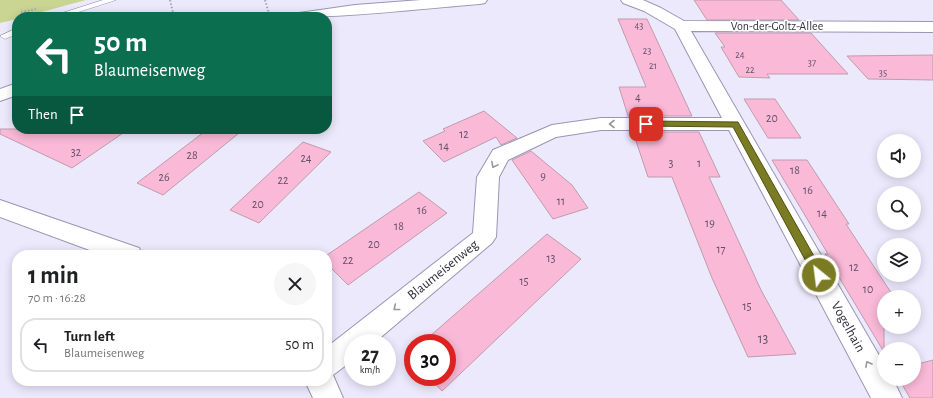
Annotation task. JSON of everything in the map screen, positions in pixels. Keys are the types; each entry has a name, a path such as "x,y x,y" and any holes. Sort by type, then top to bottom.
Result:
{"street":[{"path":"332,13 480,0"},
{"path":"628,0 640,3 662,13 681,26"},
{"name":"Von-der-Goltz-Allee","path":"681,26 933,27"},
{"name":"Vogelhain","path":"681,26 887,398"},
{"path":"0,96 12,90"},
{"name":"Blaumeisenweg","path":"364,334 484,237 488,177 500,155 552,131 601,124 735,124"},
{"path":"0,208 116,250"},
{"name":"Blaumeisenweg","path":"332,360 344,350"},
{"path":"322,386 328,398"}],"lane":[{"path":"71,12 112,0"},
{"path":"4,36 12,33"}],"path":[{"path":"170,0 173,12"},
{"path":"265,0 269,12"}],"green space":[{"path":"0,0 86,0 42,12 12,12 12,20 0,23"}],"building":[{"path":"694,0 781,0 799,20 707,20"},
{"path":"618,19 647,19 692,116 628,116 619,87 646,87"},
{"path":"715,33 811,33 848,74 767,74 770,78 739,77 721,47 725,47"},
{"path":"933,55 933,80 868,79 847,56"},
{"path":"744,99 775,99 801,138 768,138"},
{"path":"484,111 517,138 501,145 496,137 444,162 423,141 445,131 443,129"},
{"path":"0,129 12,129 12,134 122,134 72,168 0,134"},
{"path":"633,132 699,132 720,177 709,177 761,290 796,354 748,357 712,278 672,177 648,177"},
{"path":"201,134 238,134 163,195 137,183"},
{"path":"303,142 331,152 259,223 230,210"},
{"path":"531,151 572,185 588,208 553,219 512,160"},
{"path":"772,160 807,160 849,224 846,224 877,271 877,282 884,282 889,290 877,290 877,334 884,334 884,342 878,342 825,254 828,254"},
{"path":"419,192 447,213 348,285 332,269 332,252"},
{"path":"547,234 581,259 456,378 456,334 432,334"},
{"path":"933,360 933,398 910,398 903,386 921,386 921,363"},
{"path":"437,386 447,386 442,391"}],"route":[{"path":"646,124 735,124 819,275"}]}
